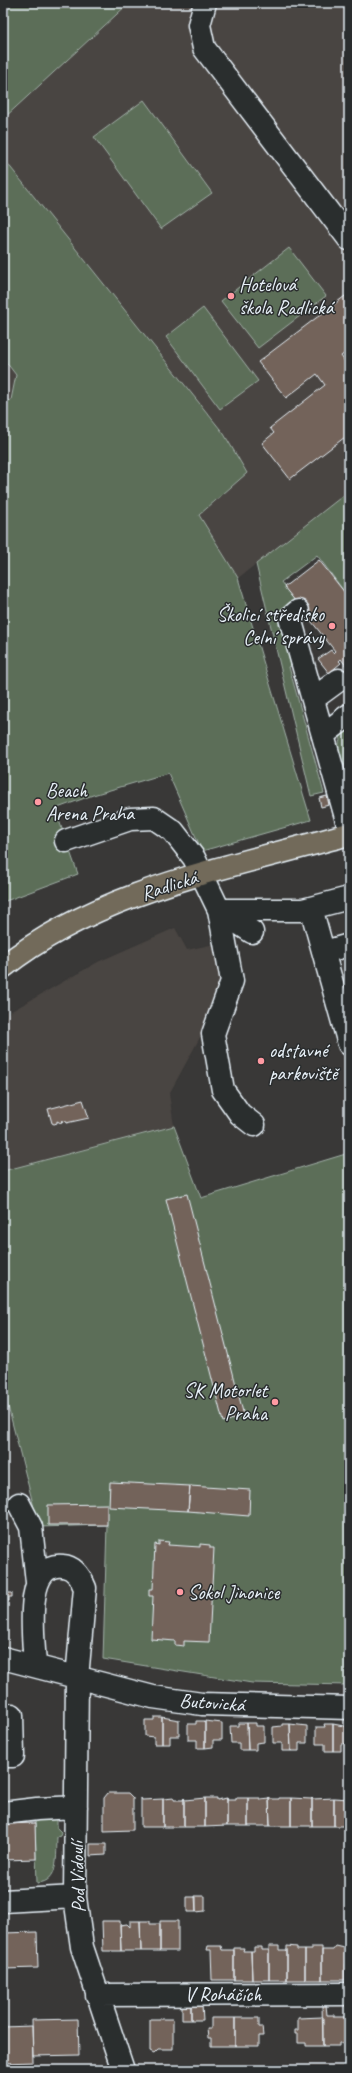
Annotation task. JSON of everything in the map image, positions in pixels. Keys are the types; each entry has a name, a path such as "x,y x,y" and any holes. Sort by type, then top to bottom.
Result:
{"main road":[{"name":"Radlická","path":"3,968 43,939 87,916 133,896 203,874 349,834"}],"street":[{"path":"205,3 199,25 204,48 349,239"},
{"path":"298,611 290,618 323,735 341,771 349,828"},
{"path":"313,700 339,680"},
{"path":"323,735 349,715"},
{"path":"66,841 130,819 154,818 173,831 194,858 219,910 232,981 213,1034 223,1090 240,1114 254,1126"},
{"path":"219,910 303,910 349,898"},
{"path":"311,908 324,952 343,1001 349,1044"},
{"path":"219,910 252,932"},
{"path":"324,952 349,944"},
{"path":"19,1504 31,1527 37,1582"},
{"path":"35,1665 33,1614 34,1591 37,1582 46,1570 59,1565 66,1566 75,1571 82,1578 86,1588 86,1601 77,1678"},
{"name":"Butovická","path":"3,1658 35,1665 77,1678 153,1696 202,1704 349,1708"},
{"name":"Pod Vidoulí","path":"77,1678 75,1897 82,1947 123,2070"},
{"path":"3,1715 12,1715 13,1756 3,1756"},
{"path":"3,1813 37,1809 76,1807"},
{"path":"3,1901 75,1897"},
{"name":"V Roháčích","path":"97,1995 349,1994"}],"shaded area":[{"name":"Hotelová škola Radlická","path":"129,3 349,3 349,491 238,578 199,515 247,472 224,434 3,158 3,119"},
{"path":"3,358 16,375 11,400 3,402"},
{"path":"175,928 187,950 215,944 221,982 205,1028 169,1094 174,1126 3,1171 3,1020 10,1012 98,962"}],"green space":[{"path":"3,3 129,3 3,119"},
{"path":"144,100 212,193 161,229 94,137"},
{"path":"3,158 224,434 247,473 199,515 238,578 311,820 202,851 168,773 93,795 55,809 78,874 3,902 3,402 11,400 16,375 3,358"},
{"path":"289,248 326,296 258,348 221,301"},
{"path":"203,308 258,381 220,409 166,337"},
{"path":"349,491 349,598 317,555 281,582 296,602 295,664 289,667 324,793 311,796 256,564"},
{"path":"349,727 349,765 343,765 339,744 342,735"},
{"name":"SK Motorlet Praha","path":"174,1126 201,1198 349,1153 349,1685 252,1683 103,1659 107,1525 39,1527 3,1387 3,1171"},
{"path":"57,1815 57,1828 61,1832 60,1836 57,1837 56,1859 53,1873 50,1878 37,1883 35,1823 38,1819"}],"building":[{"path":"349,293 349,350 341,356 349,367 349,434 290,479 262,443 274,433 270,428 325,385 317,374 286,398 258,362"},
{"name":"Školicí středisko Celní správy","path":"319,560 349,598 349,670 341,659 339,661 341,663 329,673 318,659 331,650 333,653 335,651 284,587"},
{"path":"327,796 329,805 321,807 319,798"},
{"path":"349,923 349,943 344,924"},
{"path":"83,1100 89,1118 66,1123 66,1121 62,1122 62,1120 61,1123 57,1121 57,1123 52,1123 48,1109"},
{"path":"187,1194 244,1416 223,1422 166,1199"},
{"path":"110,1482 190,1486 188,1511 109,1507"},
{"path":"190,1486 250,1490 249,1516 188,1511"},
{"path":"107,1504 107,1525 48,1525 48,1505"},
{"name":"Sokol Jinonice","path":"159,1541 169,1542 168,1545 200,1547 200,1544 210,1545 210,1548 214,1548 209,1642 184,1641 184,1646 175,1645 175,1641 151,1639 153,1596 149,1596 149,1589 153,1589 155,1544 159,1545"},
{"path":"3,1593 12,1593 12,1597 9,1597 9,1601 3,1601"},
{"path":"154,1717 162,1717 162,1744 154,1744 154,1737 145,1736 145,1720 154,1720"},
{"path":"162,1717 179,1720 179,1736 170,1736 170,1744 162,1744"},
{"path":"196,1721 205,1721 205,1748 197,1748 197,1740 188,1740 188,1724 196,1724"},
{"path":"205,1721 222,1723 222,1740 213,1740 213,1747 205,1748"},
{"path":"239,1723 247,1723 248,1750 239,1750 239,1743 231,1743 230,1726 239,1726"},
{"path":"247,1723 256,1723 256,1726 264,1726 264,1742 256,1743 256,1750 248,1750"},
{"path":"282,1724 290,1724 291,1751 282,1751 282,1743 273,1743 273,1727 282,1726"},
{"path":"290,1724 307,1726 307,1743 299,1743 299,1751 291,1751"},
{"path":"324,1724 333,1724 333,1751 325,1751 325,1744 316,1744 316,1727 325,1727"},
{"path":"333,1724 349,1727 349,1743 341,1744 341,1751 333,1751"},
{"path":"108,1793 128,1793 133,1798 133,1830 104,1831 104,1798"},
{"path":"141,1798 142,1800 163,1799 163,1827 141,1827"},
{"path":"174,1798 174,1800 183,1800 184,1798 184,1827 163,1827 163,1799"},
{"path":"184,1798 185,1800 205,1798 205,1827 184,1827"},
{"path":"205,1798 217,1798 217,1800 227,1798 227,1826 205,1827"},
{"path":"248,1798 248,1826 227,1826 227,1800"},
{"path":"248,1798 260,1798 260,1800 269,1798 270,1826 248,1826"},
{"path":"269,1798 291,1798 291,1826 270,1826"},
{"path":"291,1798 312,1798 312,1826 291,1826"},
{"path":"312,1798 334,1798 334,1826 312,1826"},
{"path":"334,1798 349,1799 349,1826 334,1826"},
{"path":"35,1823 36,1859 3,1860 3,1824"},
{"path":"90,1844 106,1844 106,1855 90,1856"},
{"path":"195,1896 205,1896 205,1911 196,1912"},
{"path":"187,1897 196,1897 196,1912 187,1912"},
{"path":"102,1921 120,1921 121,1951 103,1951"},
{"path":"130,1921 140,1921 141,1951 121,1951 120,1925 127,1924 130,1927"},
{"path":"140,1921 150,1921 150,1924 160,1924 160,1951 141,1951"},
{"path":"160,1921 178,1921 178,1951 160,1951"},
{"path":"37,1932 38,1968 3,1969 3,1933"},
{"path":"208,1946 221,1946 222,1950 234,1950 234,1980 212,1980 211,1950 207,1950"},
{"path":"269,1946 279,1946 279,1950 287,1950 287,1980 269,1980"},
{"path":"287,1946 297,1947 297,1950 305,1950 305,1980 287,1980"},
{"path":"336,1946 349,1949 349,1964 345,1964 345,1980 322,1980 322,1950 333,1950"},
{"path":"254,1947 262,1947 262,1950 269,1950 269,1980 252,1980 251,1951 254,1951"},
{"path":"312,1947 322,1947 322,1980 305,1980 305,1950 312,1950"},
{"path":"234,1948 244,1948 243,1951 251,1951 252,1980 234,1980"},
{"path":"182,2005 191,2005 191,2020 182,2020"},
{"path":"191,2005 202,2005 203,2020 191,2020"},
{"path":"322,2005 326,2005 327,2015 334,2015 334,2017 347,2017 347,2029 349,2029 348,2043 339,2043 339,2046 323,2046"},
{"path":"323,2017 323,2046 306,2046 306,2043 298,2043 298,2034 295,2034 295,2030 298,2030 298,2018"},
{"path":"211,2018 235,2018 235,2046 211,2046 211,2038 208,2038 207,2029 211,2029"},
{"path":"235,2018 259,2018 259,2027 262,2027 263,2036 259,2036 259,2046 235,2046"},
{"path":"78,2019 79,2055 33,2056 32,2020"},
{"path":"150,2019 173,2019 173,2049 158,2049 154,2053 150,2051"},
{"path":"32,2026 33,2062 3,2063 3,2027"}],"place":[{"name":"Hotelová škola Radlická","path":"231,296"},
{"name":"Školicí středisko Celní správy","path":"332,626"},
{"name":"Beach Arena Praha","path":"38,802"},
{"name":"odstavné parkoviště","path":"261,1061"},
{"name":"SK Motorlet Praha","path":"275,1402"},
{"name":"Sokol Jinonice","path":"180,1592"}]}
